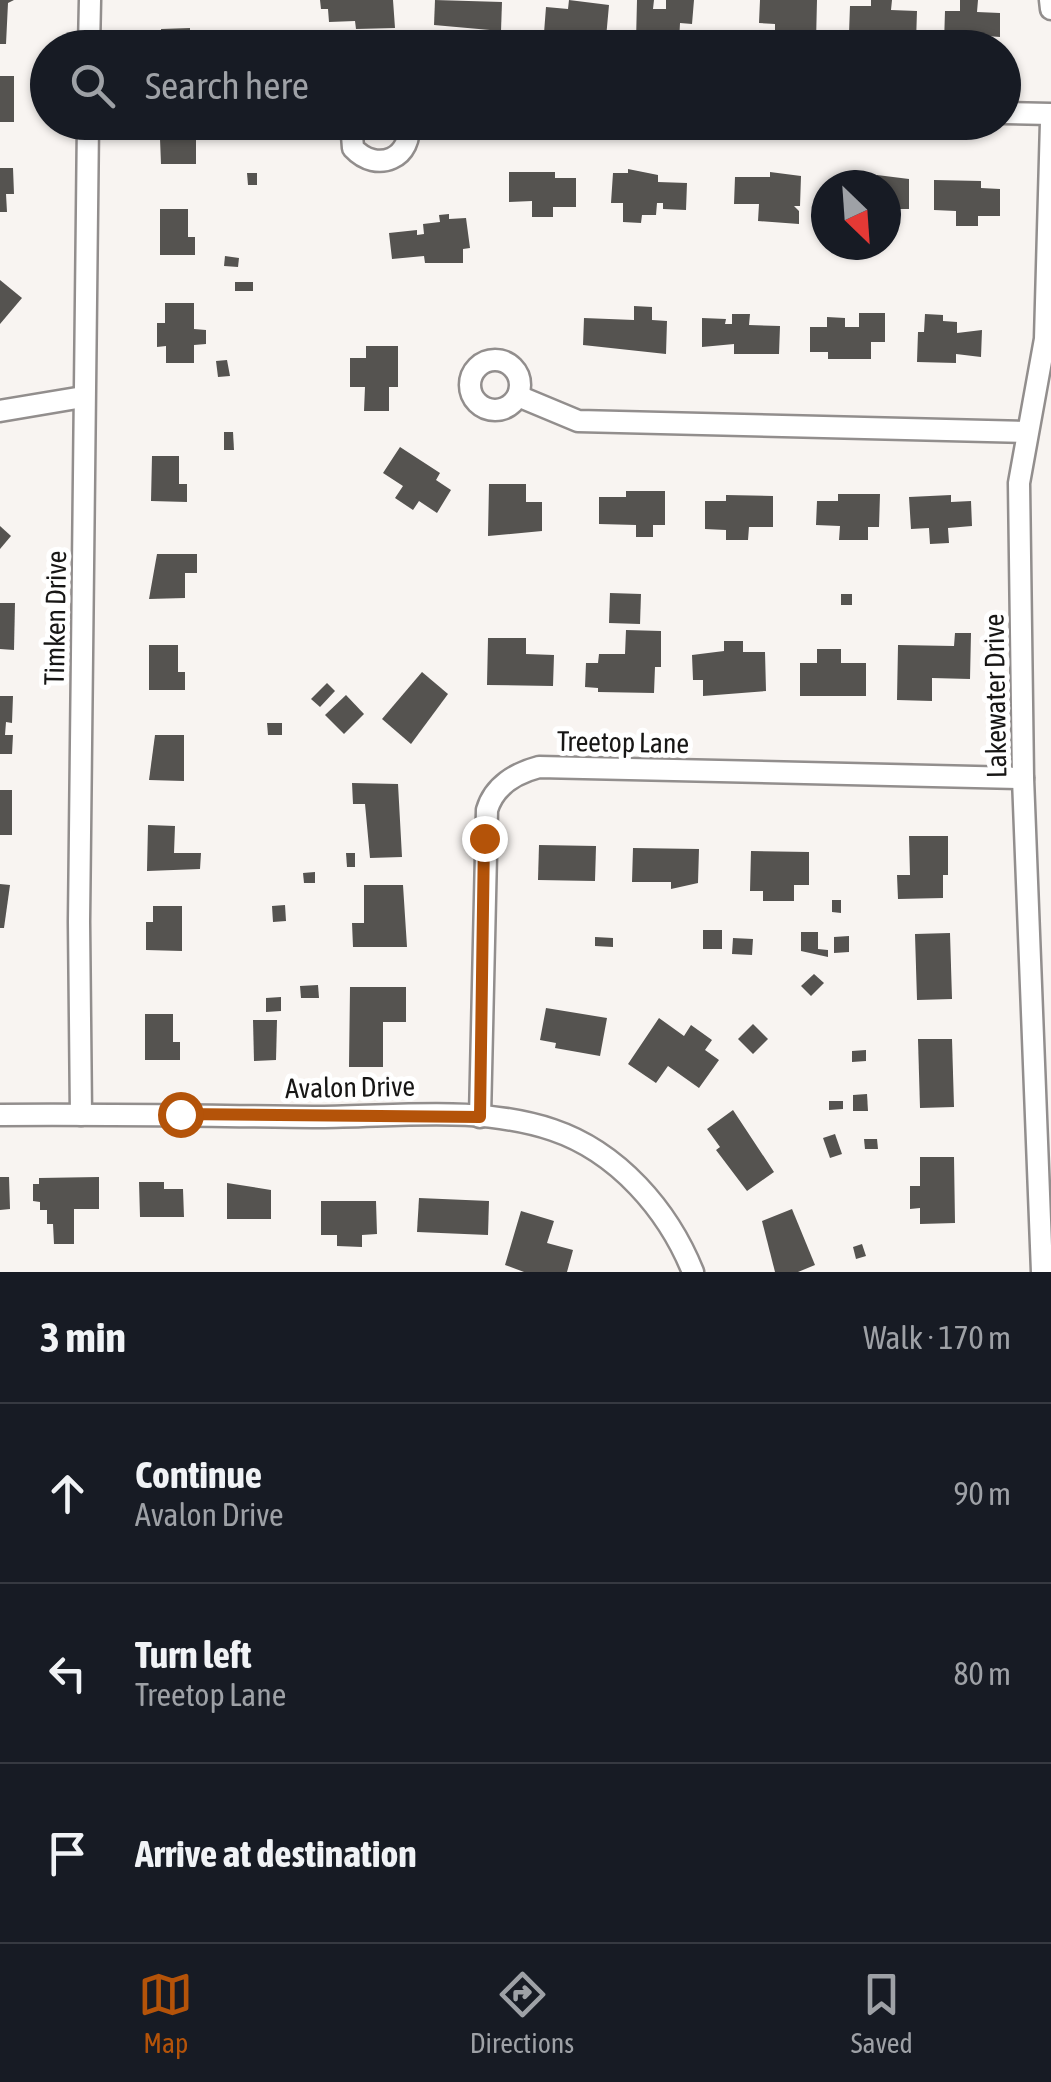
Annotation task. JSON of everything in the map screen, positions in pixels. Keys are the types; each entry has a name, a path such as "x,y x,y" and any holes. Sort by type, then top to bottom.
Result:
{"street":[{"path":"89,30 90,0"},
{"path":"1050,0 1051,9"},
{"path":"1021,113 1051,114"},
{"name":"Lakewater Drive","path":"1042,1272 1023,778 1019,482 1045,339 1051,122"},
{"name":"Timken Drive","path":"81,1114 88,140"},
{"path":"353,140 354,148 370,161 380,162 400,155 406,140"},
{"path":"518,396 578,421 1026,432"},
{"path":"0,411 83,397"},
{"name":"Treetop Lane","path":"480,1117 487,810 497,790 522,772 558,768 1023,778"},
{"name":"Avalon Drive","path":"0,1116 480,1117 556,1131 624,1172 668,1224 693,1272"}],"building":[{"path":"0,0 14,0 8,3 6,44 0,44"},
{"path":"320,0 393,0 395,28 356,29 355,21 329,22 328,9 321,9"},
{"path":"435,0 502,2 501,30 434,25"},
{"path":"569,0 609,5 607,30 544,30 546,7 568,9"},
{"path":"637,0 654,0 653,9 666,9 666,0 694,0 692,24 680,23 680,30 636,30"},
{"path":"760,0 817,0 816,30 775,30 775,24 759,23"},
{"path":"871,0 892,0 891,10 917,11 916,30 849,30 850,6 871,6"},
{"path":"960,0 978,0 977,12 1000,13 1000,30 944,30 945,11 960,11"},
{"path":"0,76 14,76 14,122 0,122"},
{"path":"160,140 196,140 196,164 161,164"},
{"path":"0,168 13,168 14,194 6,194 7,212 0,212"},
{"path":"628,169 658,175 658,182 687,183 686,210 663,209 663,203 657,203 656,215 642,215 641,223 623,222 623,203 611,203 613,173 628,173"},
{"path":"509,172 555,172 555,178 576,178 576,207 553,207 553,217 532,217 532,201 509,202"},
{"path":"770,172 801,176 800,206 794,206 799,211 799,224 758,221 759,204 734,204 735,177 770,177"},
{"path":"247,173 257,173 257,185 248,185"},
{"path":"901,178 909,179 909,209 901,209"},
{"path":"934,180 981,181 981,188 1000,189 1000,216 978,216 978,226 956,226 956,211 934,210"},
{"path":"160,209 188,209 188,237 195,237 195,255 160,255"},
{"path":"449,214 449,219 466,218 470,248 463,249 463,263 425,263 424,256 392,259 389,233 417,230 417,235 424,234 423,224 440,222 439,215"},
{"path":"225,256 239,258 238,267 224,266"},
{"path":"0,280 22,298 0,324"},
{"path":"235,282 253,282 253,291 235,291"},
{"path":"165,303 194,303 194,329 206,330 206,344 194,345 194,363 166,363 166,346 157,347 157,323 165,323"},
{"path":"634,306 652,307 652,320 667,321 666,354 583,345 584,318 634,320"},
{"path":"859,313 885,313 885,342 871,342 871,359 828,359 828,352 810,352 810,327 827,327 827,317 845,318 845,327 859,327"},
{"path":"732,314 750,314 749,325 780,326 779,354 734,354 734,344 702,347 702,318 726,319 725,324 732,324"},
{"path":"925,314 943,315 943,321 957,322 957,333 982,330 981,357 956,354 956,363 917,362 918,332 924,332"},
{"path":"366,346 398,346 398,387 389,387 389,411 364,411 365,387 350,387 350,358 366,358"},
{"path":"227,360 230,376 218,377 216,361"},
{"path":"224,432 233,432 234,450 224,450"},
{"path":"400,447 440,473 436,480 451,490 437,513 419,501 413,510 395,498 403,486 383,473"},
{"path":"152,456 179,456 179,484 187,484 187,502 151,501"},
{"path":"489,484 526,484 526,502 542,502 542,531 488,536"},
{"path":"626,491 665,491 665,525 653,525 653,537 636,537 636,525 599,524 599,497 626,497"},
{"path":"838,494 880,494 879,527 868,527 868,540 839,540 840,526 816,525 817,501 838,501"},
{"path":"726,495 773,496 773,527 749,527 748,540 726,540 726,530 705,529 705,501 726,501"},
{"path":"951,495 951,502 971,501 972,526 948,528 949,543 930,544 929,528 911,529 909,497"},
{"path":"0,526 11,536 0,549"},
{"path":"157,554 197,554 197,573 185,573 185,598 149,599"},
{"path":"610,593 641,594 640,624 609,623"},
{"path":"841,594 852,594 852,605 841,605"},
{"path":"0,603 15,603 14,650 0,649"},
{"path":"626,630 661,631 661,667 655,667 654,693 598,692 598,688 585,687 586,663 598,663 599,654 625,654"},
{"path":"955,633 971,633 970,679 932,678 932,701 897,700 898,645 954,646"},
{"path":"488,638 526,638 526,654 554,655 553,686 487,685"},
{"path":"724,641 743,641 743,652 765,652 766,691 703,696 703,680 693,680 692,655 724,651"},
{"path":"149,645 178,645 178,672 185,672 185,690 149,690"},
{"path":"817,649 841,649 841,663 866,663 866,696 800,696 800,663 817,663"},
{"path":"422,672 448,694 411,744 382,719"},
{"path":"327,683 335,691 320,707 311,699"},
{"path":"346,695 364,714 344,734 325,715"},
{"path":"0,696 13,696 12,723 6,722 5,735 13,735 12,754 0,754"},
{"path":"267,723 282,723 282,735 268,735"},
{"path":"155,735 184,735 184,781 149,780"},
{"path":"352,783 398,784 402,857 370,858 365,804 353,804"},
{"path":"0,790 12,790 12,835 0,835"},
{"path":"148,825 175,826 174,853 201,853 200,869 147,871"},
{"path":"909,836 948,836 948,875 943,875 943,898 898,899 897,875 910,875"},
{"path":"539,845 596,846 595,881 538,880"},
{"path":"633,848 699,849 698,883 671,889 671,882 632,882"},
{"path":"751,851 809,852 809,885 794,885 794,901 763,901 763,891 750,891"},
{"path":"346,853 355,853 355,867 347,867"},
{"path":"315,872 315,883 304,883 303,873"},
{"path":"0,884 10,885 4,928 0,928"},
{"path":"364,885 403,885 407,947 353,947 352,923 364,923"},
{"path":"832,900 841,900 841,913 832,912"},
{"path":"285,905 286,921 273,922 272,906"},
{"path":"153,906 182,906 182,951 146,950 146,922 153,922"},
{"path":"703,930 722,930 722,949 703,949"},
{"path":"801,932 818,932 818,949 828,950 828,957 801,951"},
{"path":"950,933 952,999 917,1000 915,934"},
{"path":"849,936 849,952 834,953 834,937"},
{"path":"595,937 613,938 613,947 595,946"},
{"path":"733,938 753,939 752,955 732,954"},
{"path":"814,974 824,983 811,996 801,986"},
{"path":"318,985 319,998 301,998 300,986"},
{"path":"350,987 406,987 406,1022 383,1022 383,1067 349,1067"},
{"path":"281,997 281,1011 266,1012 266,998"},
{"path":"546,1008 607,1018 600,1056 555,1048 556,1043 540,1040"},
{"path":"145,1014 173,1014 173,1042 180,1042 180,1060 145,1060"},
{"path":"659,1018 684,1036 691,1025 712,1040 705,1050 719,1060 699,1088 668,1066 656,1083 628,1064"},
{"path":"253,1020 277,1020 276,1060 254,1061"},
{"path":"753,1024 768,1039 753,1054 738,1039"},
{"path":"918,1039 952,1039 954,1107 920,1108"},
{"path":"866,1050 866,1061 852,1062 852,1051"},
{"path":"867,1094 868,1111 853,1111 853,1095"},
{"path":"829,1101 843,1101 843,1109 829,1110"},
{"path":"733,1110 774,1172 747,1191 716,1150 720,1147 707,1129"},
{"path":"835,1134 842,1154 830,1158 823,1138"},
{"path":"864,1139 877,1139 878,1149 865,1149"},
{"path":"920,1157 954,1157 955,1223 920,1224 920,1208 910,1209 910,1186 920,1186"},
{"path":"0,1177 9,1177 10,1209 0,1210"},
{"path":"99,1177 99,1209 74,1209 74,1244 54,1244 53,1224 47,1224 47,1210 40,1210 40,1202 33,1201 33,1184 39,1184 39,1178"},
{"path":"139,1182 164,1182 164,1189 183,1189 184,1217 140,1217"},
{"path":"227,1183 271,1190 271,1219 227,1219"},
{"path":"419,1198 489,1201 488,1235 417,1232"},
{"path":"321,1201 376,1201 377,1234 362,1235 362,1247 337,1246 337,1235 321,1235"},
{"path":"792,1209 815,1265 798,1272 775,1272 762,1221"},
{"path":"521,1211 554,1221 547,1243 573,1250 567,1272 524,1272 505,1265"},
{"path":"862,1244 866,1256 856,1259 853,1247"}],"route":[{"path":"180,1114 480,1117 484,838"}]}
